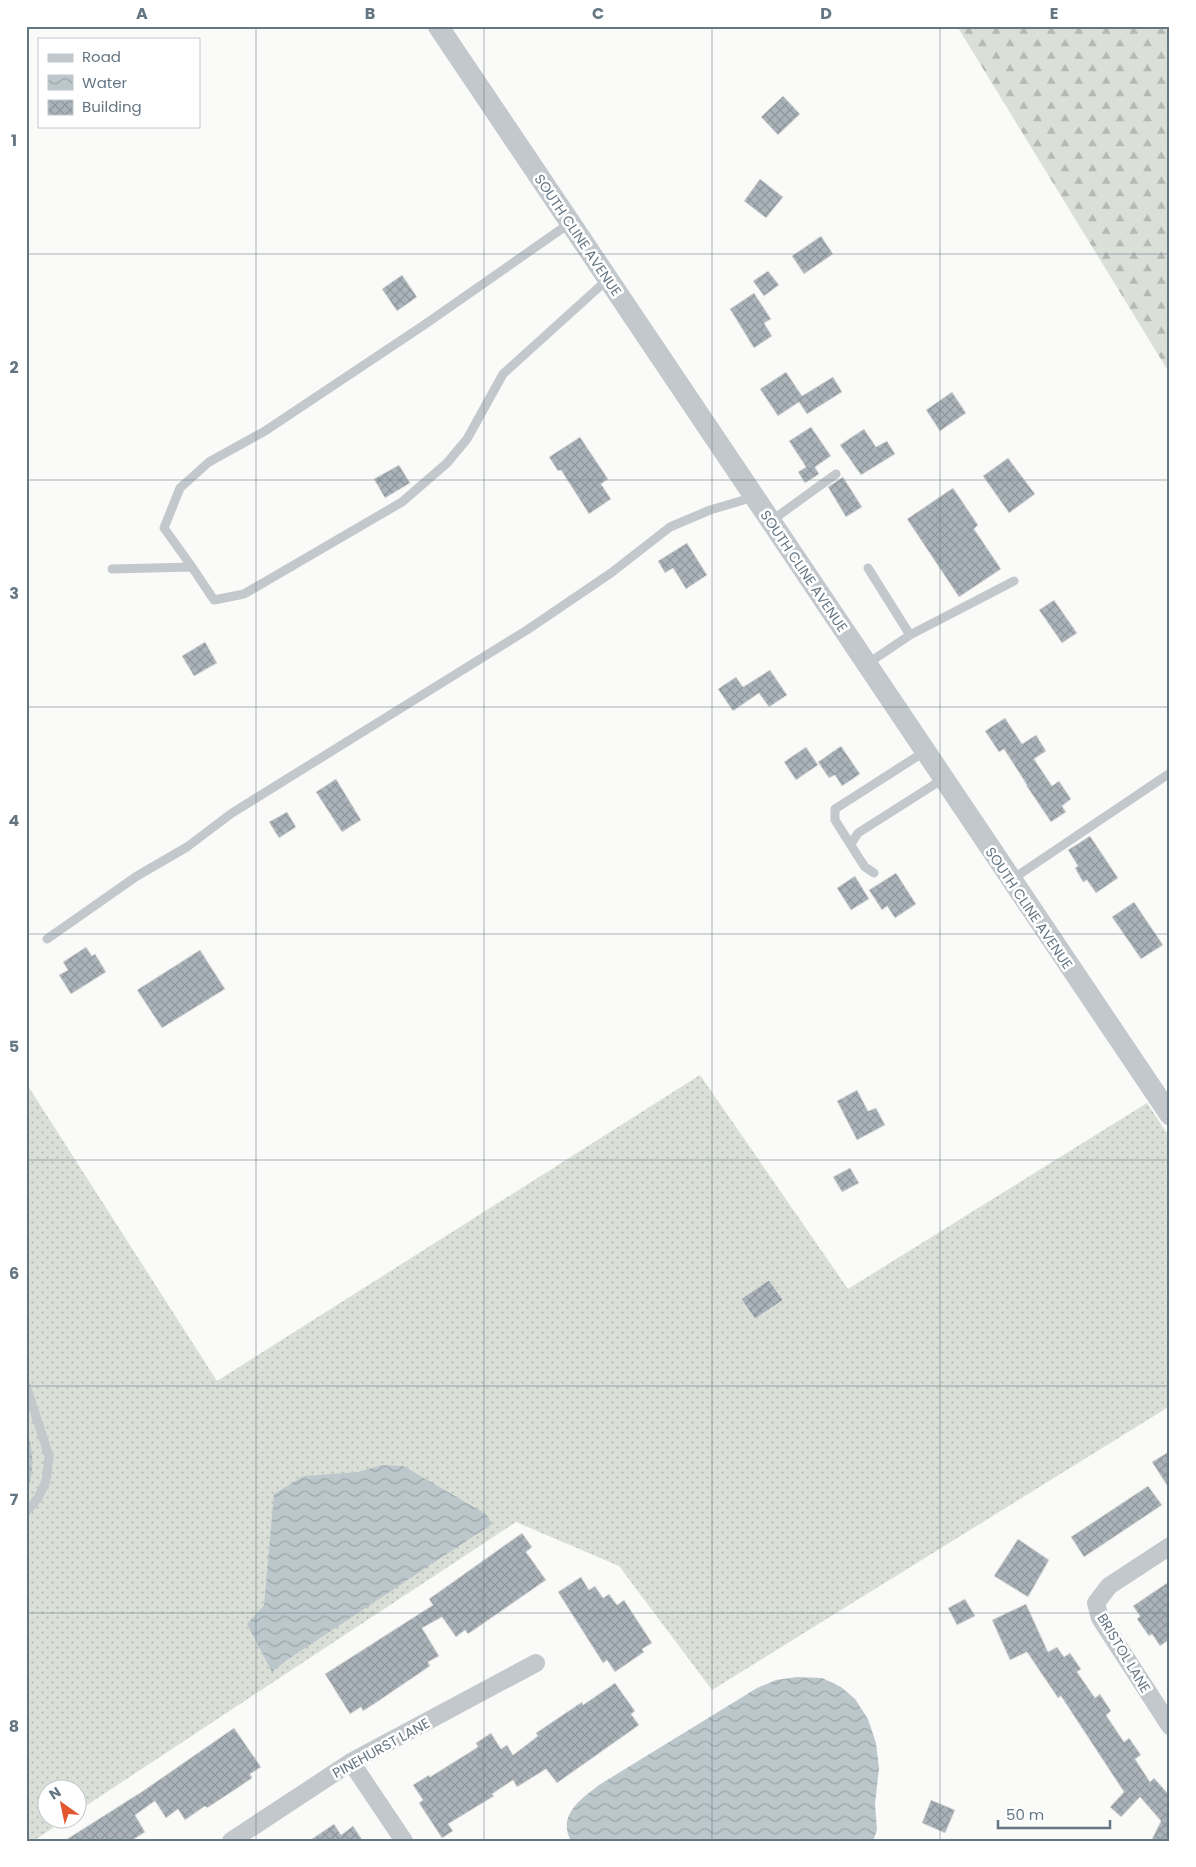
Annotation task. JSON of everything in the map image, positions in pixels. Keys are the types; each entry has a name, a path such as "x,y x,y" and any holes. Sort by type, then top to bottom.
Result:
{"street":[{"name":"SOUTH CLINE AVENUE","path":"438,26 1170,1116"},
{"name":"BRISTOL LANE","path":"1170,1546 1109,1586 1096,1604 1100,1618 1170,1726"},
{"name":"PINEHURST LANE","path":"231,1841 351,1762 536,1663"},
{"path":"351,1762 404,1841"}],"lane":[{"path":"570,222 424,325 273,426 209,462 180,488 164,528 214,600 244,594 402,502 452,457 467,439 503,374 608,279"},
{"path":"770,521 836,474"},
{"path":"46,939 136,876 187,847 232,813 527,630 611,573 670,527 710,510 754,497"},
{"path":"112,569 192,567"},
{"path":"868,568 910,635"},
{"path":"867,664 910,635 1014,581"},
{"path":"874,872 865,867 835,820 835,809 924,752"},
{"path":"1010,880 1170,774"},
{"path":"851,844 858,833 943,780"},
{"path":"26,1386 49,1456 46,1481 38,1498 26,1512"}],"green space":[{"path":"957,26 1170,26 1170,374"},
{"path":"700,1075 848,1289 1147,1103 1170,1138 1170,1406 712,1690 619,1566 516,1522 88,1804 88,1780 38,1780 38,1830 50,1830 33,1841 26,1841 26,1083 217,1381"}],"water":[{"path":"26,1430 31,1446 32,1470 26,1495"},
{"path":"382,1465 403,1466 486,1514 492,1524 287,1660 272,1672 247,1624 264,1605 274,1494 304,1476 358,1472"},
{"path":"797,1677 822,1678 841,1687 855,1699 868,1719 876,1743 879,1768 875,1804 877,1830 873,1841 571,1841 567,1832 569,1816 579,1802 599,1785 757,1688 776,1680"}],"building":[{"path":"783,96 800,114 778,135 761,117"},
{"path":"760,179 783,197 766,218 744,201"},
{"path":"821,236 833,254 804,274 792,256"},
{"path":"768,271 779,285 764,296 753,281"},
{"path":"402,275 417,297 397,311 382,289"},
{"path":"754,293 771,319 764,323 772,336 754,348 730,309"},
{"path":"786,372 802,396 833,377 842,392 807,414 799,402 778,416 760,389"},
{"path":"952,392 966,413 940,431 926,410"},
{"path":"811,427 831,456 815,467 819,474 805,483 798,472 806,467 789,441"},
{"path":"864,429 876,447 887,441 895,454 861,475 840,445"},
{"path":"580,437 608,479 601,484 611,499 589,514 561,470 558,471 549,457"},
{"path":"1008,458 1035,494 1009,513 983,476"},
{"path":"399,465 410,483 385,498 374,479"},
{"path":"843,477 862,507 846,517 828,487"},
{"path":"953,488 978,525 974,529 1001,569 959,597 907,519"},
{"path":"687,543 707,575 686,589 673,568 665,573 658,561"},
{"path":"1054,600 1077,633 1062,643 1039,610"},
{"path":"205,642 217,663 194,676 182,656"},
{"path":"770,670 787,695 769,707 759,693 733,711 718,689 736,677 743,687"},
{"path":"1005,718 1022,744 1036,735 1046,751 1034,759 1052,786 1059,781 1071,799 1062,806 1066,812 1051,822 1004,749 999,752 985,731"},
{"path":"841,746 860,774 842,786 835,775 829,778 818,762"},
{"path":"806,747 818,765 796,780 784,762"},
{"path":"336,779 361,820 342,832 316,792"},
{"path":"287,812 296,827 279,838 269,822"},
{"path":"1090,836 1118,878 1096,893 1087,880 1083,882 1075,868 1078,866 1068,850"},
{"path":"896,873 916,904 895,918 887,906 882,910 869,890"},
{"path":"855,876 869,899 851,910 837,888"},
{"path":"1134,902 1163,945 1141,959 1112,917"},
{"path":"86,947 92,956 95,954 106,972 71,994 59,975 68,970 63,962"},
{"path":"200,950 225,989 162,1028 137,990"},
{"path":"857,1090 868,1111 876,1108 885,1125 857,1140 837,1101"},
{"path":"850,1168 859,1183 842,1192 833,1177"},
{"path":"769,1280 783,1300 755,1319 741,1299"},
{"path":"1170,1451 1170,1490 1152,1462"},
{"path":"1148,1486 1162,1505 1084,1557 1071,1537"},
{"path":"522,1533 532,1547 526,1552 546,1580 468,1634 465,1630 456,1637 442,1617 422,1628 439,1656 428,1662 430,1666 377,1702 363,1711 361,1707 350,1714 325,1674 433,1605 429,1599"},
{"path":"1018,1539 1049,1560 1028,1597 994,1576"},
{"path":"581,1577 589,1590 595,1586 603,1598 609,1594 617,1605 624,1600 652,1643 642,1649 644,1652 615,1672 607,1660 603,1663 558,1592"},
{"path":"1170,1581 1170,1639 1160,1646 1152,1634 1149,1636 1137,1619 1140,1616 1133,1606"},
{"path":"965,1599 975,1616 957,1625 948,1608"},
{"path":"1026,1604 1048,1652 1057,1647 1064,1657 1070,1653 1081,1669 1077,1672 1095,1698 1100,1694 1111,1711 1106,1715 1124,1742 1129,1738 1141,1755 1135,1759 1150,1782 1154,1778 1170,1796 1170,1841 1151,1841 1161,1821 1140,1797 1121,1817 1110,1807 1124,1792 1061,1696 1058,1698 1027,1652 1010,1660 992,1620"},
{"path":"615,1683 635,1711 631,1714 639,1725 557,1783 546,1769 517,1787 513,1780 492,1794 494,1796 448,1824 453,1831 442,1838 419,1803 423,1800 413,1785 429,1775 430,1777 478,1747 476,1743 491,1733 501,1749 507,1745 513,1755 538,1736 536,1733 582,1702 583,1705"},
{"path":"234,1728 261,1767 250,1774 252,1778 207,1808 205,1806 185,1820 178,1809 166,1818 155,1801 135,1815 145,1832 131,1841 64,1841 81,1830 88,1830 88,1826 143,1791"},
{"path":"931,1800 955,1810 945,1833 922,1823"},
{"path":"334,1824 341,1835 353,1826 363,1841 309,1841"}]}
